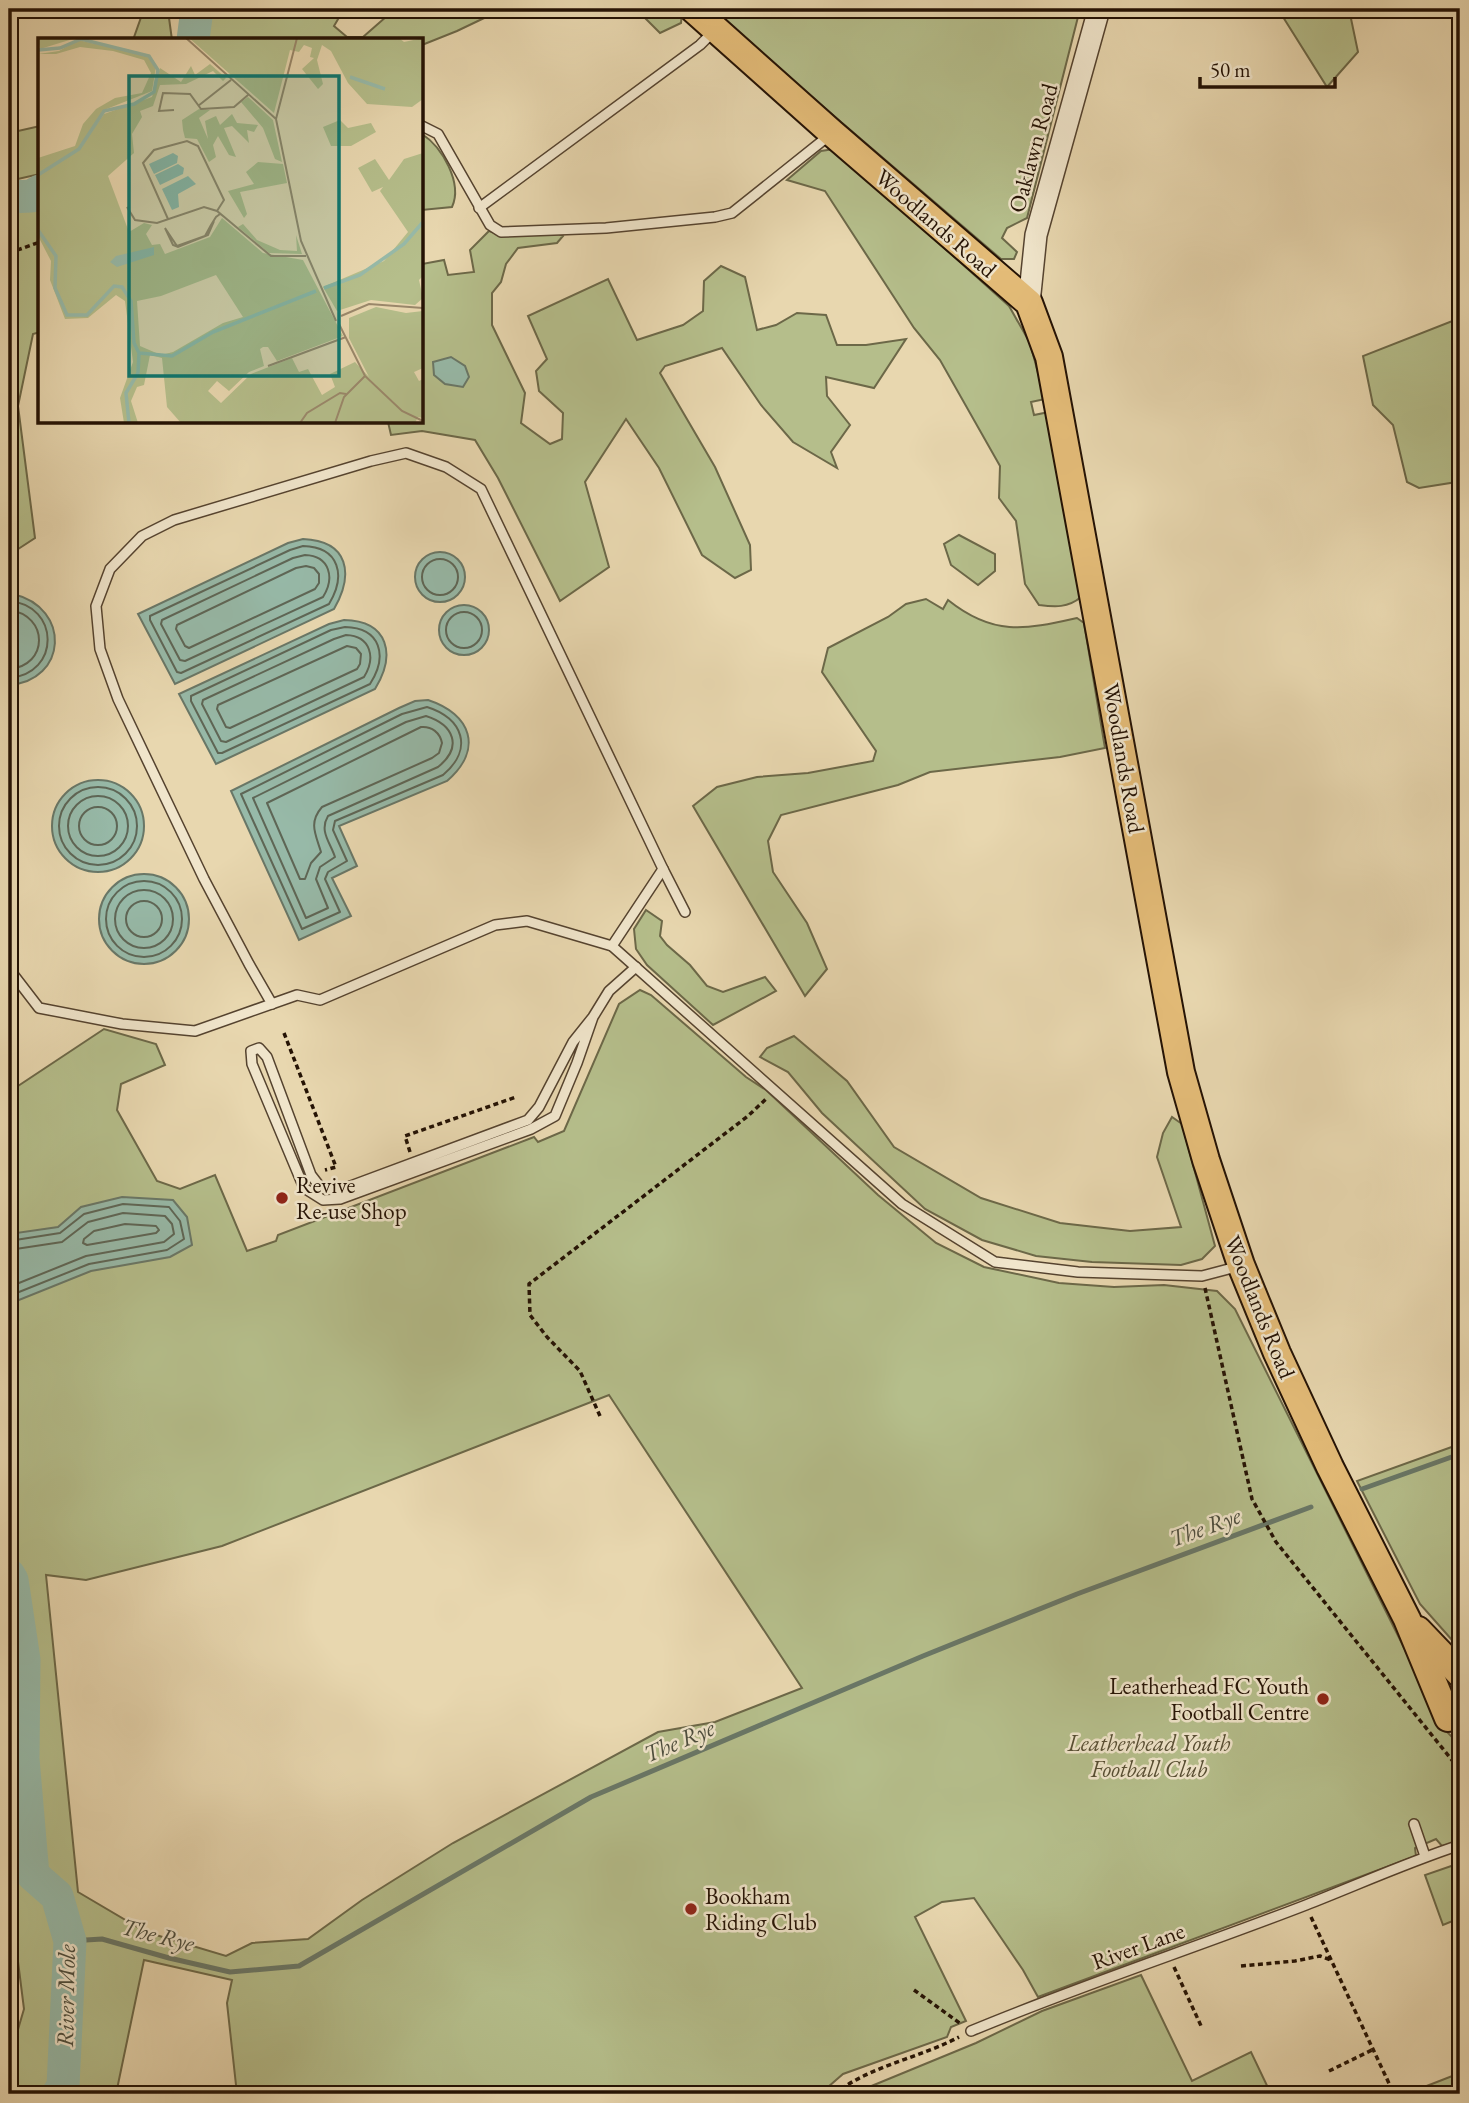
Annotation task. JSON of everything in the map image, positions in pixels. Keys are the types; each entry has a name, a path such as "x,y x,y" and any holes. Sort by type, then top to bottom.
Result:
{"main road":[{"name":"Woodlands Road","path":"693,9 1029,303 1049,357 1181,1072 1206,1160 1241,1265 1277,1353 1330,1467 1407,1619 1454,1726"},
{"name":"Woodlands Road","path":"1407,1619 1460,1674"},
{"path":"1454,1726 1451,1698 1460,1689"}],"street":[{"name":"Oaklawn Road","path":"1029,303 1036,235 1099,9"}],"lane":[{"path":"479,208 700,45 716,28"},
{"path":"424,127 438,134 489,225 501,232 606,228 715,218 732,213 832,133"},
{"path":"272,1004 204,879 118,699 100,649 96,606 110,569 142,536 174,520 406,453 446,467 481,489 685,912"},
{"path":"612,946 663,869"},
{"path":"9,969 39,1008 122,1024 195,1031 297,995 320,1000 495,925 527,920 612,946 902,1205 995,1262 1078,1272 1202,1276 1241,1265"},
{"path":"593,1017 555,1116 531,1129 340,1199 323,1200 304,1188 252,1064 251,1051 259,1048 267,1057 311,1175 321,1188 337,1191 528,1120 539,1107 573,1042 609,991 636,967"},
{"path":"539,1107 538,1118 548,1119"},
{"path":"1414,1824 1425,1856"},
{"name":"River Lane","path":"971,2031 1035,2004 1306,1905 1425,1856 1460,1846"}],"path":[{"path":"9,253 38,243"},
{"path":"284,1033 336,1167 322,1171 325,1179"},
{"path":"600,1416 580,1371 530,1315 529,1284 748,1116 775,1091"},
{"path":"411,1156 405,1136 516,1097"},
{"path":"1202,1276 1252,1499 1276,1542 1460,1770"},
{"path":"1306,1905 1394,2094"},
{"path":"1169,1955 1202,2028"},
{"path":"1241,1966 1320,1956 1331,1959"},
{"path":"834,2094 852,2080 938,2048 971,2031 914,1990"},
{"path":"1329,2071 1372,2050"}],"green space":[{"path":"144,9 171,9 169,18 172,38 134,38"},
{"path":"205,9 344,9 334,26 347,37 363,37 395,9 503,9 424,44 424,38 199,38"},
{"path":"636,9 677,9 682,13 681,23 660,33"},
{"path":"709,9 1080,9 1027,218 1007,228 1002,238 1017,252 1014,259 1001,259"},
{"path":"1278,9 1349,9 1358,52 1327,87"},
{"path":"38,126 38,174 9,181 9,133"},
{"path":"424,136 437,148 449,166 455,187 452,207 424,210"},
{"path":"834,149 1009,306 1030,343 1045,399 1031,402 1034,415 1049,412 1081,597 1076,601 1061,606 1039,605 1025,584 1016,521 999,498 1000,466 940,360 914,328 825,191 787,180 821,151"},
{"path":"38,199 38,333 33,334 18,406 35,538 9,555 9,206 25,205"},
{"path":"489,231 506,236 557,233 563,236 557,243 518,248 506,264 501,282 492,293 492,325 525,393 521,423 550,444 562,439 563,413 539,391 536,371 547,359 528,316 608,279 637,340 683,325 703,311 704,281 721,266 745,277 757,330 776,325 797,313 826,315 837,345 866,345 906,339 874,388 826,377 827,396 850,425 831,452 837,468 793,442 761,405 722,348 665,366 660,373 715,467 750,545 751,570 735,578 702,555 659,468 626,419 585,482 609,567 560,601 498,478 475,440 422,431 391,435 388,424 424,424 424,264 444,260 448,275 474,272 470,250"},
{"path":"1460,318 1460,495 1457,482 1419,488 1407,482 1393,425 1373,405 1363,356"},
{"path":"959,535 995,554 995,571 978,585 951,565 944,544"},
{"path":"926,599 943,609 948,600 964,612 995,625 1025,627 1077,618 1084,623 1105,748 1060,757 930,772 898,785 781,815 768,841 773,872 807,923 827,969 805,996 693,806 717,787 757,777 808,773 873,761 876,751 822,672 828,648 888,617 906,604"},
{"path":"646,910 662,921 660,936 707,986 723,992 765,977 776,991 713,1025 647,965 636,949 634,929"},
{"name":"Leatherhead Youth Football Club","path":"640,990 651,995 746,1077 766,1090 878,1195 936,1243 984,1267 1059,1283 1114,1287 1164,1285 1217,1291 1235,1309 1445,1730 1460,1745 1460,1842 1442,1846 1436,1839 1415,1848 1416,1856 1038,1997 974,1898 942,1902 915,1917 966,2021 951,2027 947,2037 843,2074 820,2094 237,2094 227,2003 232,1980 144,1960 116,2094 9,2094 9,2060 24,2009 9,1890 9,1092 104,1029 156,1044 165,1065 121,1084 117,1110 157,1181 180,1189 215,1175 247,1251 276,1241 278,1235 534,1137 538,1142 564,1131 619,1004","holes":["609,1395 802,1688 715,1722 658,1732 453,1843 362,1900 308,1939 252,1943 226,1956 146,1932 78,1892 46,1575 86,1580 222,1546"]},
{"path":"794,1036 847,1081 894,1147 981,1198 1060,1223 1130,1231 1181,1227 1157,1157 1163,1133 1172,1117 1182,1124 1215,1246 1202,1259 1181,1265 1092,1262 1036,1256 982,1240 925,1209 822,1113 788,1072 760,1057 767,1048"},
{"path":"1460,1444 1460,1649 1420,1604 1357,1481"},
{"path":"1460,1863 1460,1918 1443,1925 1425,1875"},
{"path":"1141,1975 1192,2081 1251,2052 1271,2094 852,2094 976,2043 1042,2011"},
{"path":"1460,2073 1460,2094 1406,2094"}],"water":[{"path":"451,357 465,366 469,377 463,387 445,384 434,375 433,362"},
{"path":"303,539 330,546 343,562 344,584 334,609 175,684 138,614 288,543"},
{"path":"430,553 450,553 464,567 464,587 450,601 430,601 416,587 416,567"},
{"path":"13,594 32,602 45,614 53,628 55,643 51,658 42,671 28,681 9,685 9,595"},
{"path":"464,605 482,612 489,630 482,648 464,655 446,648 439,630 446,612"},
{"path":"344,620 371,626 384,642 385,664 375,689 216,764 179,694 329,624"},
{"path":"428,700 443,706 463,723 469,745 466,757 447,781 339,826 357,866 332,878 351,916 299,940 231,791 399,708 415,701"},
{"path":"98,780 115,784 130,794 140,809 144,826 140,843 130,858 115,868 98,872 81,868 66,858 56,843 52,826 56,809 66,794 81,784"},
{"path":"144,874 161,878 176,887 185,902 189,919 185,936 176,951 161,960 144,964 127,960 112,951 103,936 99,919 103,902 112,887 127,878"},
{"path":"122,1197 173,1200 187,1217 192,1245 170,1257 91,1271 9,1304 9,1234 58,1227 81,1207"}],"waterway":[{"name":"River Mole","path":"193,38 197,9"},
{"name":"River Mole","path":"9,197 31,196 38,192"},
{"name":"The Rye","path":"1362,1489 1460,1454"},
{"name":"The Rye","path":"70,1941 102,1939 230,1972 299,1966 591,1797 923,1656 1077,1594 1311,1507"},
{"name":"River Mole","path":"9,1575 24,1660 23,1759 33,1875 57,1896 70,1941 63,2086 58,2094"}],"place":[{"name":"Revive Re-use Shop","path":"282,1198"},
{"name":"Leatherhead FC Youth Football Centre","path":"1323,1699"},
{"name":"Bookham Riding Club","path":"691,1909"}]}
